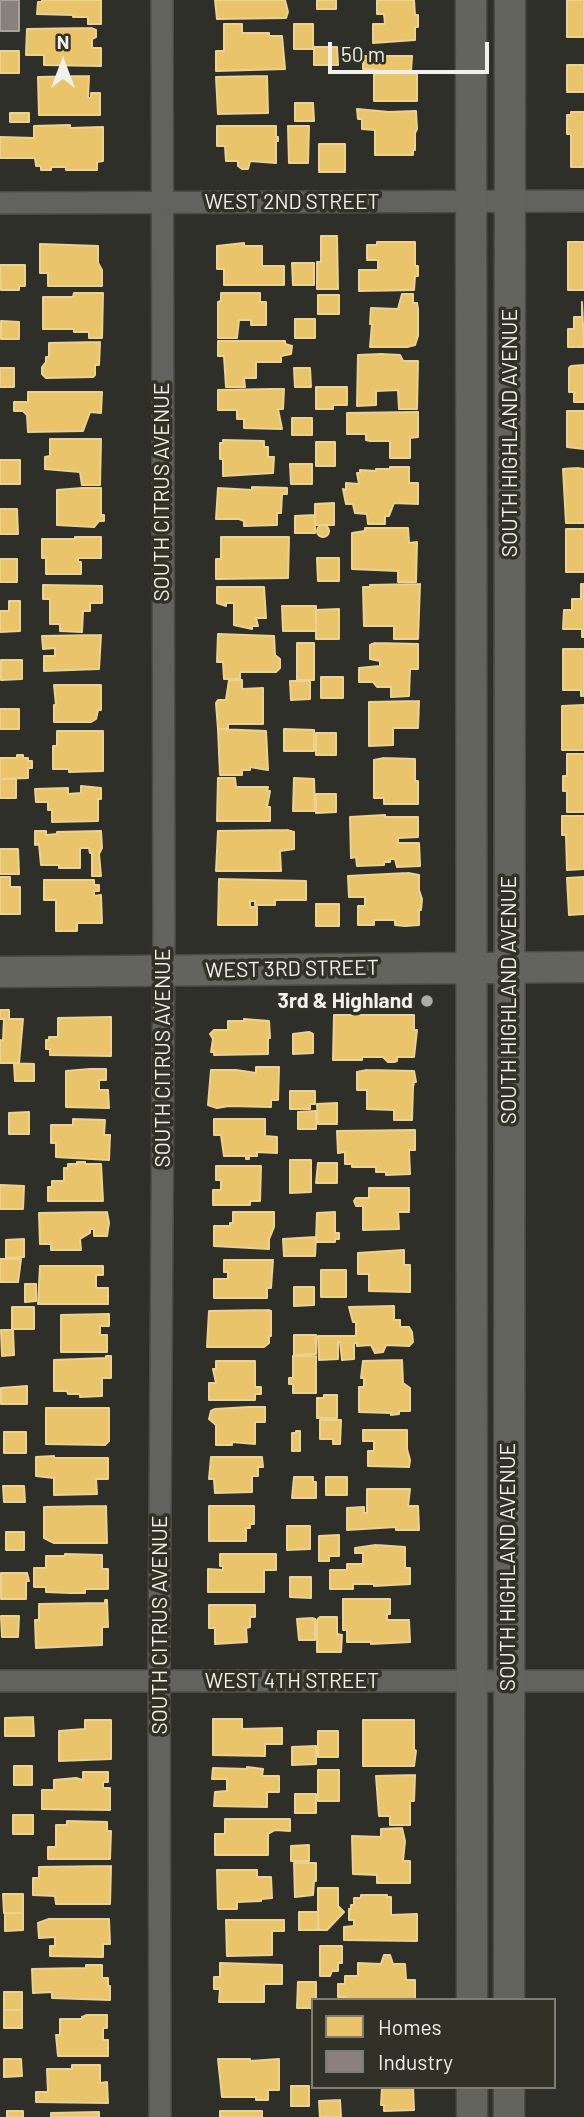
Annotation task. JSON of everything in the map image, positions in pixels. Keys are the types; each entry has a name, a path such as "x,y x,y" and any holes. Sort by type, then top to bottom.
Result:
{"main road":[{"name":"SOUTH HIGHLAND AVENUE","path":"471,0 472,1998"},
{"name":"SOUTH HIGHLAND AVENUE","path":"509,1998 510,0"},
{"name":"WEST 3RD STREET","path":"0,972 584,967"},
{"path":"472,2089 472,2117"},
{"path":"509,2089 509,2117"}],"street":[{"name":"SOUTH CITRUS AVENUE","path":"160,2117 162,0"},
{"name":"WEST 2ND STREET","path":"0,203 584,201"},
{"name":"WEST 4TH STREET","path":"0,1681 584,1681"}],"building: Homes":[{"path":"101,0 101,24 88,24 88,17 37,14 38,2"},
{"path":"215,0 285,0 288,12 286,18 217,19"},
{"path":"317,0 336,0 336,9 317,9"},
{"path":"377,0 414,0 415,15 418,15 415,40 373,43 373,24 385,24 384,14 377,14"},
{"path":"567,0 584,0 584,37 567,37"},
{"path":"224,24 242,24 242,33 282,36 285,69 216,71 216,51 224,51"},
{"path":"294,24 313,24 313,49 294,49"},
{"path":"27,29 96,30 92,48 101,48 101,66 44,65 44,55 26,55"},
{"path":"314,47 337,47 338,65 314,65"},
{"path":"0,51 19,51 19,73 0,73"},
{"path":"363,56 412,56 411,71 417,71 417,101 374,101 374,69 363,69"},
{"path":"567,65 584,65 584,92 567,92"},
{"path":"89,76 88,98 91,98 91,93 100,93 100,115 39,115 38,77"},
{"path":"267,76 268,113 218,114 216,77"},
{"path":"295,103 313,103 314,121 295,121"},
{"path":"357,109 416,111 417,129 413,155 375,155 375,130 362,129 362,119 358,119"},
{"path":"571,112 584,112 584,167 571,167 571,134 567,134 567,115 571,115"},
{"path":"10,113 29,113 29,122 10,122"},
{"path":"70,125 70,128 103,127 103,161 97,162 97,170 51,167 51,170 41,170 41,166 36,166 35,158 0,158 0,137 34,138 34,126"},
{"path":"217,126 276,126 276,163 250,161 248,169 242,169 238,166 238,161 226,161 225,146 217,146"},
{"path":"288,126 309,126 308,163 289,163"},
{"path":"319,144 345,144 345,172 319,172"},
{"path":"321,236 337,236 338,289 317,289"},
{"path":"377,242 415,242 415,266 418,266 418,276 415,276 414,290 359,291 359,270 378,270 378,260 367,260 367,245 377,245"},
{"path":"568,242 584,242 584,290 568,290"},
{"path":"244,243 244,246 262,246 262,266 284,266 284,285 224,285 224,269 217,269 217,246"},
{"path":"40,244 98,246 102,286 48,286 48,273 40,273"},
{"path":"292,263 314,263 314,285 293,285"},
{"path":"0,265 25,265 25,286 19,286 19,290 1,290"},
{"path":"74,293 103,293 102,338 89,338 89,332 74,332 74,329 43,329 43,297 73,297"},
{"path":"221,293 260,293 260,302 266,302 266,325 251,325 251,320 239,320 237,338 218,338 218,302 221,301"},
{"path":"402,294 413,294 413,303 417,303 418,336 415,345 370,347 371,308 398,309"},
{"path":"318,295 339,295 339,314 318,314"},
{"path":"582,302 584,347 568,347 568,329 574,329 574,317 582,317"},
{"path":"295,319 315,319 315,338 295,338"},
{"path":"1,321 19,322 19,339 1,339"},
{"path":"218,341 285,341 285,344 292,346 291,354 281,356 281,362 256,362 256,378 244,378 245,387 226,387 224,356 218,356"},
{"path":"100,342 99,365 95,365 93,377 46,378 42,374 46,357 49,357 49,343"},
{"path":"358,355 400,355 403,361 418,361 417,409 399,409 398,390 376,391 376,405 357,406"},
{"path":"584,365 584,402 574,402 574,392 569,392 569,368"},
{"path":"0,368 14,368 14,387 0,387"},
{"path":"294,368 310,368 311,387 295,387"},
{"path":"316,387 347,387 347,405 333,405 333,409 316,409"},
{"path":"284,389 283,409 278,409 282,429 244,428 244,419 237,419 237,410 218,410 218,390"},
{"path":"28,392 102,392 101,413 90,412 83,431 28,432 27,415 23,411 14,411 14,402 28,402"},
{"path":"567,411 584,411 584,449 567,447"},
{"path":"418,412 418,437 410,438 410,458 390,458 390,441 370,441 366,440 366,434 347,434 347,413"},
{"path":"292,418 312,418 312,435 292,435"},
{"path":"50,439 101,439 100,485 82,485 80,472 45,469 45,457 50,456"},
{"path":"223,440 264,441 264,447 268,447 268,457 274,457 273,473 223,476 220,443 223,443"},
{"path":"316,442 335,442 335,466 316,466"},
{"path":"0,460 20,460 20,484 0,484"},
{"path":"290,464 312,464 312,484 291,484"},
{"path":"390,467 409,467 409,483 418,483 418,504 394,503 389,516 385,516 385,524 368,524 367,514 355,513 353,504 346,504 343,489 346,490 346,483 359,484 357,473 360,473 360,470 376,471"},
{"path":"563,469 584,469 584,523 566,523"},
{"path":"252,487 287,488 287,494 282,494 277,525 244,526 244,521 239,519 216,519 218,488 252,490"},
{"path":"101,488 101,515 104,515 104,521 99,521 94,527 57,525 57,490"},
{"path":"334,503 334,525 315,525 315,504"},
{"path":"0,509 17,509 18,534 0,534"},
{"path":"315,515 315,533 295,533 295,516"},
{"path":"323,525 329,531 323,537 317,531"},
{"path":"365,528 408,528 409,543 417,542 416,582 398,582 398,571 352,569 352,533 365,531"},
{"path":"566,529 584,529 584,572 566,572"},
{"path":"101,537 101,558 78,558 78,562 81,562 81,574 46,574 46,558 42,558 42,539"},
{"path":"221,537 289,537 288,578 216,579 216,559 221,559"},
{"path":"317,558 339,558 339,581 318,581"},
{"path":"0,559 17,559 17,582 0,582"},
{"path":"420,584 418,639 394,639 394,626 364,626 363,587"},
{"path":"581,584 584,584 584,637 582,629 563,629 564,610 572,610 572,599 581,599"},
{"path":"43,585 102,586 102,603 90,603 90,611 83,611 82,632 60,631 60,624 50,624 50,599 43,599"},
{"path":"217,587 264,587 266,618 256,618 258,626 252,626 252,629 234,625 234,603 226,603 226,606 217,603"},
{"path":"9,601 20,601 20,631 0,632 0,611 9,611"},
{"path":"282,606 316,606 316,631 283,631"},
{"path":"339,609 339,639 316,639 316,610"},
{"path":"218,634 274,636 275,655 280,659 280,668 276,672 240,672 240,679 224,679 223,662 217,662"},
{"path":"101,635 99,669 44,671 44,656 55,656 55,648 43,649 42,636"},
{"path":"297,643 314,643 314,680 297,680"},
{"path":"418,644 418,669 410,669 409,696 391,697 391,687 377,687 373,682 359,682 359,668 380,666 380,661 370,659 370,645"},
{"path":"563,649 584,649 584,696 581,696 581,690 563,690"},
{"path":"1,660 22,660 22,679 1,680"},
{"path":"321,677 343,677 343,698 321,698"},
{"path":"229,680 242,680 242,689 263,688 263,724 228,724 228,729 218,729 216,703 218,700 226,700"},
{"path":"290,681 310,681 310,699 291,700"},
{"path":"54,685 101,685 101,710 98,710 96,719 91,722 54,722"},
{"path":"419,701 418,728 393,728 393,745 369,746 369,702"},
{"path":"584,705 584,750 562,750 562,706"},
{"path":"0,709 19,709 19,729 0,729"},
{"path":"218,729 266,731 268,770 250,767 250,770 242,770 242,775 220,775"},
{"path":"284,729 314,730 314,751 284,751"},
{"path":"57,731 103,731 103,771 69,772 69,769 53,769 53,746 57,746"},
{"path":"316,733 336,733 336,755 316,755"},
{"path":"567,754 584,754 584,812 567,812 567,791 563,791 563,776 567,776"},
{"path":"17,755 23,755 23,758 32,761 32,768 28,768 28,778 0,779 0,758 17,758"},
{"path":"415,759 418,804 384,804 384,798 374,798 374,760"},
{"path":"218,778 235,778 236,787 268,787 267,791 270,791 267,807 270,807 270,821 217,821"},
{"path":"294,778 314,779 315,811 293,811"},
{"path":"0,779 16,779 16,798 0,798"},
{"path":"81,786 101,788 98,821 52,822 52,810 48,810 48,802 36,802 35,789 68,788 68,794 81,793"},
{"path":"316,794 336,794 336,812 316,813"},
{"path":"562,816 584,816 584,869 567,870 566,835 562,835"},
{"path":"350,817 418,817 418,837 398,838 398,843 419,843 420,866 397,867 395,859 390,859 390,862 384,862 384,865 357,866 356,857 351,858"},
{"path":"35,831 46,831 46,835 57,832 101,831 101,876 92,876 92,853 89,848 80,848 80,868 41,865 39,844 35,845"},
{"path":"218,831 294,832 294,849 280,851 281,871 216,871"},
{"path":"0,849 18,849 19,874 0,874"},
{"path":"408,873 419,875 422,899 419,925 395,925 395,920 374,920 374,925 358,925 358,906 365,906 365,897 349,897 348,876"},
{"path":"0,877 10,877 10,887 20,887 20,914 0,914"},
{"path":"584,877 584,914 569,915 567,878"},
{"path":"219,879 306,881 306,900 275,900 275,905 255,905 255,901 250,901 250,907 257,907 257,925 218,925"},
{"path":"44,880 94,880 94,885 99,885 99,891 94,891 94,896 101,895 102,923 77,923 77,931 56,931 56,900 44,900"},
{"path":"316,904 339,904 339,926 316,926"},
{"path":"0,1010 9,1010 9,1019 23,1019 19,1063 0,1063 4,1019 0,1019"},
{"path":"334,1015 414,1015 414,1030 417,1030 414,1057 397,1057 394,1062 388,1062 383,1057 333,1060"},
{"path":"111,1017 111,1056 50,1055 50,1049 46,1049 46,1040 49,1040 49,1037 58,1037 58,1018"},
{"path":"228,1021 269,1021 268,1054 214,1055 214,1052 211,1052 213,1039 210,1034 214,1030 228,1030"},
{"path":"293,1034 313,1034 313,1053 293,1054"},
{"path":"14,1063 34,1064 34,1081 15,1081"},
{"path":"256,1067 279,1067 278,1100 271,1100 271,1107 217,1108 208,1105 211,1070 256,1073"},
{"path":"106,1069 106,1080 99,1080 99,1090 108,1090 109,1108 66,1107 66,1071"},
{"path":"414,1071 416,1082 413,1087 412,1120 394,1120 394,1110 367,1109 367,1090 357,1090 357,1072"},
{"path":"290,1091 315,1091 315,1104 310,1104 310,1109 290,1109"},
{"path":"337,1103 337,1124 318,1124 317,1104"},
{"path":"316,1111 316,1129 298,1129 298,1112"},
{"path":"29,1112 29,1134 9,1134 9,1113"},
{"path":"73,1119 105,1120 104,1135 110,1135 109,1160 56,1157 56,1143 51,1143 51,1125 73,1125"},
{"path":"214,1119 265,1119 265,1136 277,1137 277,1153 257,1152 257,1156 249,1156 249,1159 246,1159 246,1156 224,1156 221,1135 214,1135"},
{"path":"415,1130 415,1150 409,1150 410,1174 386,1175 386,1172 376,1172 376,1167 352,1167 352,1164 345,1164 345,1152 338,1153 337,1131"},
{"path":"290,1160 311,1160 311,1192 290,1193"},
{"path":"77,1162 101,1164 103,1201 48,1201 48,1187 52,1187 52,1181 64,1181 64,1168"},
{"path":"318,1163 337,1163 337,1183 316,1183"},
{"path":"216,1166 261,1166 260,1201 250,1201 250,1205 213,1205 213,1190 221,1190 221,1180 216,1180"},
{"path":"0,1185 24,1186 23,1209 0,1209"},
{"path":"369,1188 409,1188 409,1212 398,1212 399,1229 363,1230 363,1206 356,1206 354,1201 356,1198 369,1198"},
{"path":"107,1212 107,1236 94,1236 94,1229 90,1229 90,1233 80,1239 81,1250 51,1250 51,1244 40,1244 39,1213"},
{"path":"233,1212 274,1212 269,1249 214,1246 214,1226 230,1226 230,1223 233,1223"},
{"path":"335,1212 335,1233 339,1233 339,1239 335,1239 335,1242 316,1242 317,1213"},
{"path":"316,1237 315,1256 284,1256 283,1239"},
{"path":"24,1239 24,1257 6,1258 6,1240"},
{"path":"404,1250 404,1265 410,1265 410,1292 369,1291 369,1274 358,1274 358,1253"},
{"path":"0,1259 21,1259 18,1282 0,1282"},
{"path":"224,1260 273,1260 271,1288 267,1288 267,1298 214,1298 214,1279 228,1279 228,1272 224,1272"},
{"path":"40,1266 103,1266 103,1275 96,1275 96,1288 108,1288 108,1304 38,1304"},
{"path":"321,1270 346,1270 346,1297 321,1297"},
{"path":"25,1284 36,1284 36,1301 25,1302"},
{"path":"294,1287 314,1287 314,1305 294,1306"},
{"path":"394,1306 394,1320 400,1320 400,1327 409,1327 412,1332 413,1342 409,1346 386,1345 383,1352 375,1353 371,1345 357,1346 357,1343 354,1343 354,1359 342,1360 338,1342 338,1359 319,1360 318,1336 356,1336 356,1322 353,1322 349,1307"},
{"path":"12,1307 34,1307 34,1329 12,1329"},
{"path":"209,1311 271,1311 271,1336 264,1347 207,1347"},
{"path":"109,1314 109,1326 100,1326 100,1335 107,1335 107,1352 61,1352 61,1315"},
{"path":"1,1330 13,1330 14,1355 2,1356"},
{"path":"294,1335 316,1335 316,1354 294,1355"},
{"path":"111,1356 111,1378 102,1378 102,1396 80,1397 80,1394 68,1394 67,1391 54,1391 54,1360"},
{"path":"293,1356 316,1356 316,1393 293,1393 293,1384 289,1384 289,1378 293,1378"},
{"path":"402,1360 403,1383 410,1388 410,1411 399,1411 399,1414 391,1415 359,1412 359,1387 364,1387 364,1378 361,1378 363,1361"},
{"path":"216,1361 255,1361 255,1387 261,1387 261,1394 255,1394 255,1400 209,1400 209,1383 216,1383 213,1369 216,1369"},
{"path":"27,1386 27,1404 1,1404 1,1388"},
{"path":"324,1395 337,1395 337,1418 317,1418 317,1398 324,1398"},
{"path":"265,1407 265,1422 255,1422 255,1444 232,1442 232,1445 216,1445 216,1425 209,1419 211,1411"},
{"path":"46,1408 109,1408 109,1441 105,1445 46,1444"},
{"path":"320,1420 341,1420 340,1444 333,1444 333,1439 320,1439"},
{"path":"363,1430 407,1430 409,1467 368,1466 368,1451 374,1451 374,1441 363,1441"},
{"path":"300,1431 300,1451 292,1451 292,1433"},
{"path":"4,1432 26,1432 26,1453 4,1453"},
{"path":"36,1457 108,1458 108,1479 96,1479 97,1494 54,1495 54,1478 36,1476"},
{"path":"211,1457 262,1457 263,1467 258,1467 258,1476 252,1476 252,1492 215,1493 214,1479 209,1479"},
{"path":"294,1477 313,1477 313,1482 316,1482 316,1498 292,1498"},
{"path":"326,1477 347,1477 347,1495 326,1495"},
{"path":"3,1486 24,1486 25,1502 4,1502"},
{"path":"367,1489 410,1489 408,1506 418,1506 419,1530 396,1530 396,1527 347,1530 347,1508 364,1507 364,1513 367,1513"},
{"path":"106,1506 107,1543 54,1543 44,1538 44,1507"},
{"path":"209,1506 254,1506 254,1524 246,1528 246,1541 209,1541"},
{"path":"287,1526 310,1526 310,1549 287,1550"},
{"path":"6,1532 24,1532 24,1550 6,1550"},
{"path":"339,1535 339,1556 329,1556 329,1561 319,1561 319,1536"},
{"path":"376,1545 405,1547 405,1568 410,1568 410,1584 353,1584 353,1589 330,1589 330,1570 347,1570 347,1564 363,1564 363,1553 355,1553 355,1548"},
{"path":"220,1554 276,1554 276,1570 264,1570 264,1592 208,1592 208,1569 223,1570 223,1566 220,1566"},
{"path":"102,1555 102,1569 108,1569 108,1589 85,1589 85,1593 71,1593 46,1592 46,1587 34,1587 34,1568 46,1568 46,1556"},
{"path":"1,1573 27,1573 29,1581 26,1581 26,1599 1,1599"},
{"path":"290,1577 311,1577 311,1598 290,1597"},
{"path":"343,1599 390,1599 390,1614 387,1614 387,1620 409,1620 410,1642 347,1642 347,1630 343,1630"},
{"path":"105,1600 108,1627 102,1627 102,1645 36,1648 35,1620 39,1620 39,1604 105,1603"},
{"path":"209,1605 255,1605 255,1617 250,1617 250,1627 246,1628 247,1642 215,1644 215,1628 209,1628"},
{"path":"1,1616 19,1616 18,1637 2,1637"},
{"path":"320,1617 337,1617 337,1634 342,1635 341,1652 317,1652 317,1620"},
{"path":"297,1619 315,1619 315,1640 299,1640"},
{"path":"33,1717 34,1736 5,1736 5,1718"},
{"path":"213,1719 242,1719 242,1729 282,1728 282,1744 265,1744 265,1756 213,1755"},
{"path":"85,1720 111,1720 111,1759 59,1761 59,1731 85,1729"},
{"path":"363,1720 414,1720 414,1766 363,1766"},
{"path":"318,1731 338,1731 338,1757 318,1757"},
{"path":"316,1746 316,1764 292,1765 292,1747"},
{"path":"14,1766 32,1766 32,1785 14,1785"},
{"path":"213,1768 263,1769 262,1776 279,1776 279,1792 267,1792 267,1807 214,1806 215,1792 227,1791 227,1779 212,1779"},
{"path":"318,1770 339,1770 339,1801 318,1801"},
{"path":"83,1772 108,1772 108,1782 103,1782 103,1788 110,1788 110,1810 42,1809 42,1790 54,1790 54,1780 83,1780"},
{"path":"415,1775 414,1801 410,1801 410,1825 390,1825 390,1816 379,1816 376,1776"},
{"path":"295,1794 316,1794 316,1813 295,1813"},
{"path":"13,1815 33,1815 33,1834 13,1834"},
{"path":"225,1819 290,1819 290,1831 275,1830 268,1834 268,1855 215,1855 215,1834 225,1834"},
{"path":"67,1821 107,1822 107,1831 111,1831 110,1859 48,1859 48,1847 56,1847 56,1825 67,1825"},
{"path":"402,1828 405,1841 403,1861 410,1861 410,1883 377,1883 377,1875 353,1874 352,1836 381,1837 381,1829"},
{"path":"309,1845 309,1861 291,1861 291,1846"},
{"path":"294,1863 316,1863 313,1895 295,1897"},
{"path":"111,1866 110,1904 56,1904 55,1896 33,1895 33,1878 39,1878 39,1867"},
{"path":"217,1870 257,1870 257,1877 271,1877 272,1898 237,1902 237,1909 218,1909"},
{"path":"318,1888 338,1888 338,1906 344,1912 327,1930 318,1930"},
{"path":"3,1894 23,1894 23,1913 4,1913"},
{"path":"361,1895 391,1897 391,1915 417,1914 417,1941 344,1940 344,1927 354,1926 354,1920 349,1920 349,1909 354,1905 354,1898 361,1898"},
{"path":"299,1912 318,1912 318,1930 299,1930"},
{"path":"5,1913 23,1913 23,1930 5,1931"},
{"path":"49,1919 109,1919 110,1944 103,1944 103,1957 50,1956 50,1946 55,1946 55,1937 39,1938 38,1923"},
{"path":"226,1920 284,1920 284,1931 272,1931 272,1955 227,1956"},
{"path":"320,1946 342,1946 342,1963 338,1963 338,1971 332,1971 330,1976 320,1976"},
{"path":"384,1955 390,1955 393,1964 405,1964 406,1980 415,1980 415,1998 338,1997 338,1984 345,1984 345,1976 358,1976 358,1963 381,1964"},
{"path":"220,1963 282,1965 282,1984 264,1984 264,2002 219,2002 220,1989 214,1989 214,1977 220,1977"},
{"path":"86,1965 102,1965 102,1978 108,1978 110,1986 110,2000 52,1998 52,1992 33,1993 32,1969 86,1968"},
{"path":"298,1982 316,1982 316,1998 311,1998 311,2008 297,2008"},
{"path":"4,1992 22,1992 22,2010 4,2010"},
{"path":"4,2010 22,2010 22,2028 4,2028"},
{"path":"87,2015 107,2015 103,2040 108,2040 108,2056 58,2056 56,2035 60,2035 60,2019 82,2019"},
{"path":"4,2059 21,2059 22,2076 4,2077"},
{"path":"218,2059 279,2059 279,2090 268,2090 268,2100 256,2100 256,2097 222,2097"},
{"path":"72,2065 100,2065 100,2083 107,2082 108,2103 36,2102 36,2092 48,2092 47,2069 72,2069"},
{"path":"291,2086 309,2086 309,2106 291,2106"},
{"path":"382,2089 413,2089 414,2110 384,2111 384,2105 381,2105"},
{"path":"340,2100 341,2117 320,2117 319,2101"},
{"path":"7,2111 23,2111 23,2117 7,2117"},
{"path":"220,2111 262,2111 262,2117 220,2117"},
{"path":"99,2112 99,2117 51,2117 51,2113"}],"building: Industry":[{"path":"0,0 19,0 19,31 0,31"}],"place":[{"name":"3rd & Highland","path":"427,1001"}]}
